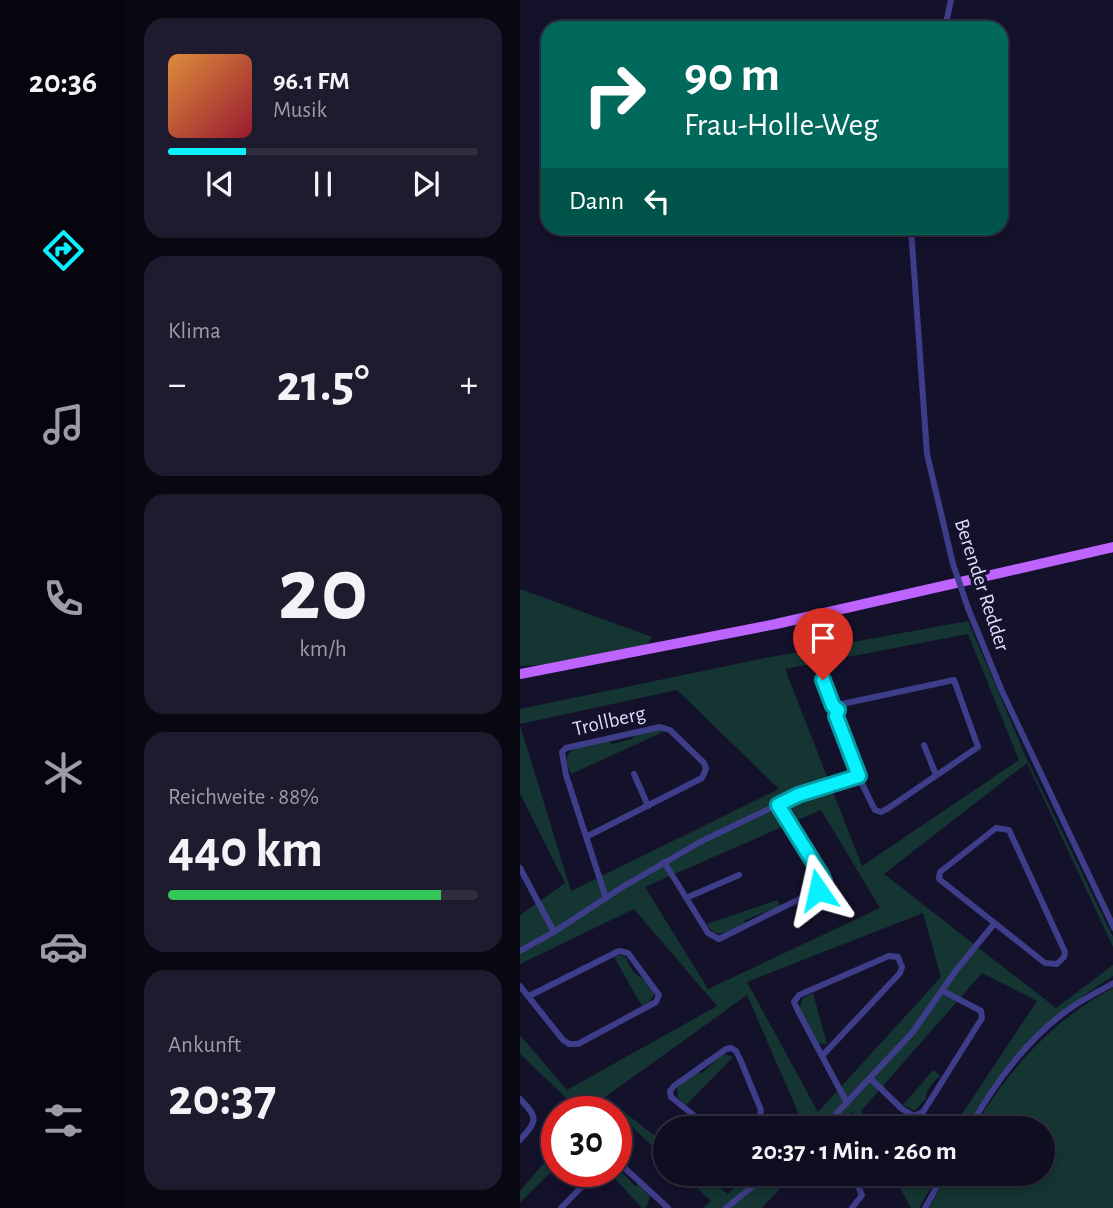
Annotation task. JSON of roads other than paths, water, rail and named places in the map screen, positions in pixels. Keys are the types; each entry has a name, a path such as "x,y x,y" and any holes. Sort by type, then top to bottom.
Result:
{"main road":[{"path":"520,674 776,624 1113,547"}],"street":[{"path":"946,21 951,0"},
{"name":"Berender Redder","path":"911,235 927,454 953,564 1001,689 1113,928"},
{"path":"823,680 833,706 838,710"},
{"path":"954,680 978,747 880,812 875,810 859,776 836,716 838,710 842,704 954,680"},
{"name":"Trollberg","path":"586,837 702,778 706,769 704,763 670,730 660,727 566,748 562,752 561,758 586,837 606,898"},
{"path":"924,745 936,775"},
{"path":"634,774 648,806"},
{"path":"520,951 702,841 798,795 859,776"},
{"path":"664,862 708,933 720,939 818,890 824,881 822,876 778,805"},
{"path":"996,828 1003,828 1009,830 1025,862 1065,952 1064,957 1057,964 1045,963 994,924 939,879 939,872 996,828"},
{"path":"521,873 554,932"},
{"path":"686,898 739,875"},
{"path":"835,1116 913,1033 957,969 994,924"},
{"path":"520,986 569,1044 578,1044 656,1002 659,995 628,953 619,951 529,996"},
{"path":"822,1056 900,973 902,967 898,957 889,956 799,995 794,1002 822,1056 847,1103"},
{"path":"977,1116 1005,1073 1047,1027 1074,1005 1113,983"},
{"path":"870,1078 902,1109 914,1116 923,1112 981,1023 981,1011 943,991"},
{"path":"695,1116 671,1097 670,1091 731,1048 740,1059 760,1110 759,1116"},
{"path":"520,1099 535,1118 533,1125 520,1140"},
{"path":"632,1175 668,1208"},
{"path":"726,1208 753,1186"},
{"path":"852,1208 862,1195 858,1186"},
{"path":"925,1208 937,1186"},
{"path":"561,1208 581,1187"},
{"path":"652,1208 660,1201"}]}
